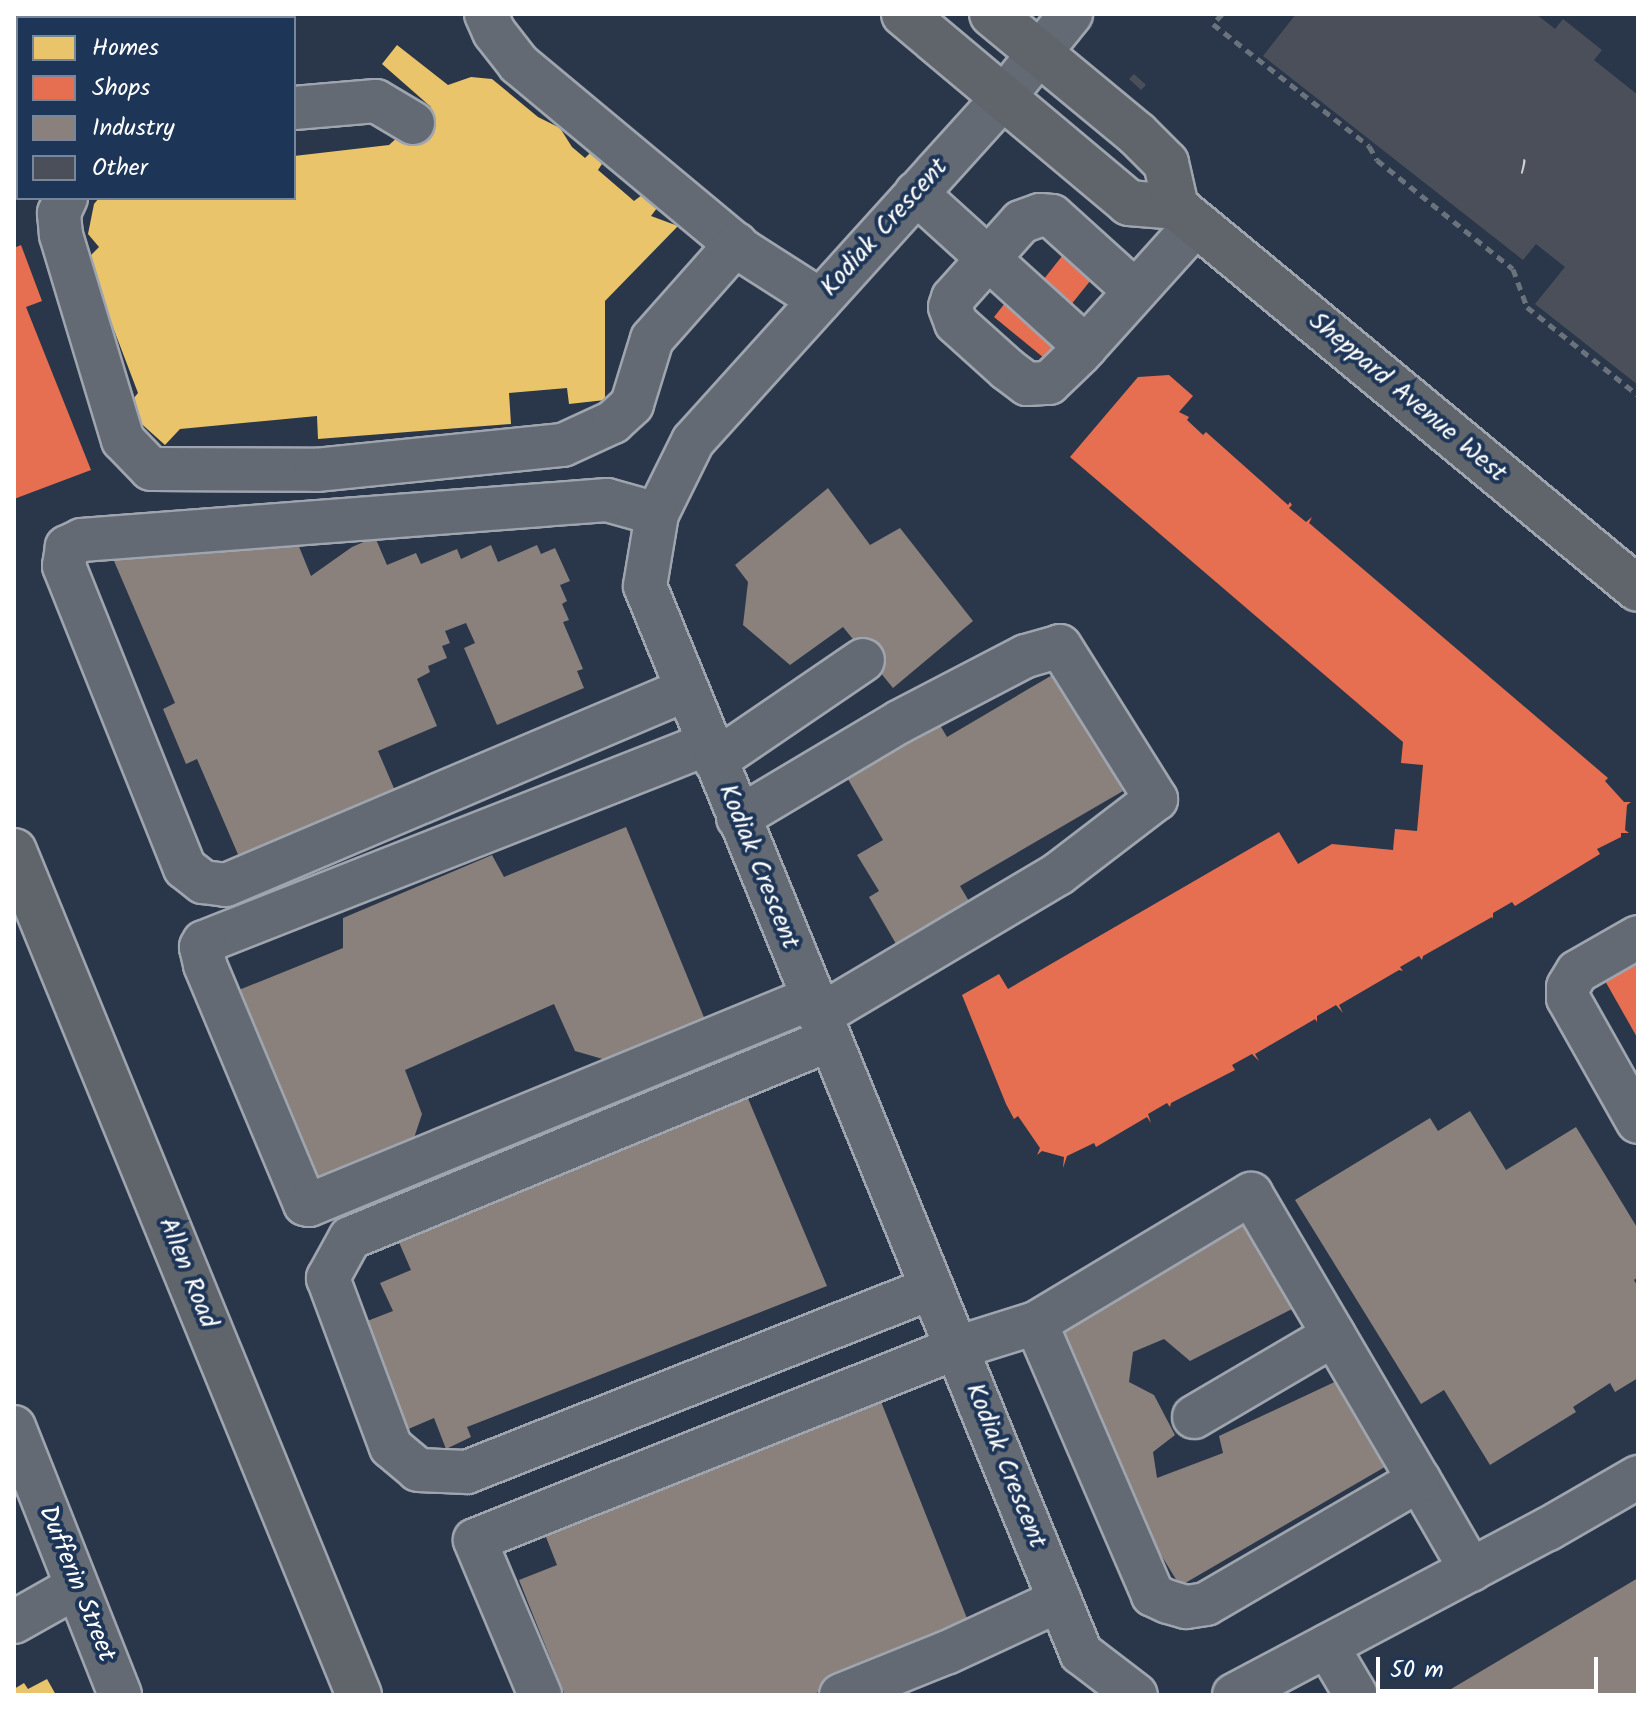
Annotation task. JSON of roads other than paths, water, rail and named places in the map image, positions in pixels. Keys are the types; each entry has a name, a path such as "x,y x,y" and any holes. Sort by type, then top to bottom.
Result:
{"main road":[{"path":"904,14 1129,203 1186,216"},
{"path":"992,14 1137,134 1166,163 1186,216"},
{"name":"Sheppard Avenue West","path":"1186,216 1638,589"},
{"name":"Allen Road","path":"14,851 359,1695"}],"street":[{"path":"486,14 494,32 519,64 736,244 820,300"},
{"name":"Kodiak Crescent","path":"1071,14 1003,98 693,441 657,514 645,586 1081,1653 1136,1695"},
{"path":"296,108 376,101 413,123"},
{"path":"1052,216 1089,170"},
{"path":"916,193 998,248 1096,336"},
{"path":"65,200 59,213 61,235 123,440 151,469 316,470 563,445 613,422 632,404 652,339 736,244"},
{"path":"1135,291 1052,216 1030,217 953,298 951,314 966,332 1027,384 1049,383 1135,291 1186,216"},
{"path":"657,514 607,500 82,540 67,547 64,566 185,868 203,882 226,885 685,690"},
{"path":"738,818 899,722 1026,656 1060,646 1156,799 1058,874 820,1018 350,1238 328,1278 391,1447 418,1470 467,1472 931,1288"},
{"path":"820,1018 309,1205 305,1204 210,979 201,947 204,942 711,752 863,660"},
{"path":"1638,937 1577,972 1568,987 1568,998 1638,1122"},
{"path":"540,1695 475,1540 956,1348 1036,1323 1251,1194 1471,1570"},
{"path":"1036,1323 1153,1595 1168,1602 1186,1607 1206,1604 1419,1480"},
{"path":"1194,1417 1334,1335"},
{"name":"Dufferin Street","path":"14,1427 120,1695"},
{"path":"1234,1695 1289,1682 1327,1646 1638,1477"},
{"path":"14,1622 76,1587"},
{"path":"841,1695 948,1652 1060,1600"},
{"path":"1327,1646 1356,1695"}]}
